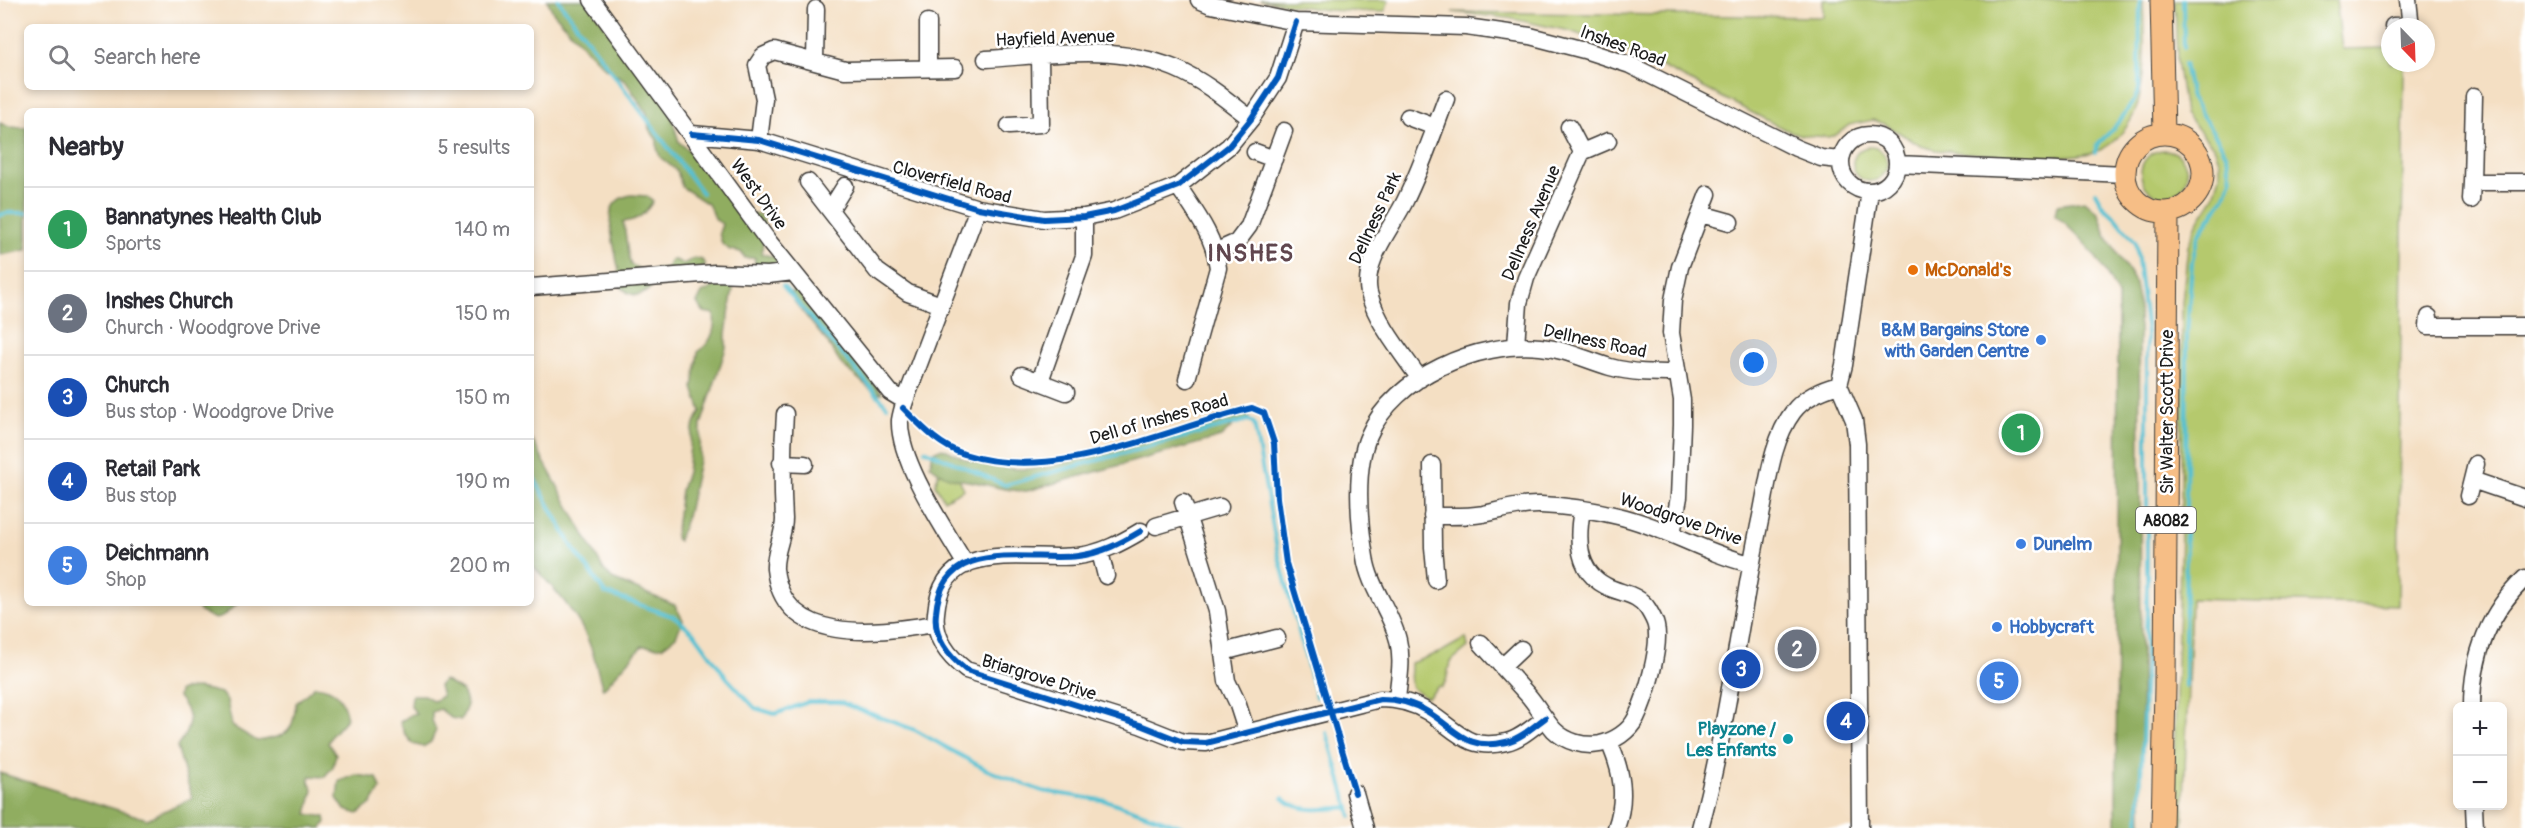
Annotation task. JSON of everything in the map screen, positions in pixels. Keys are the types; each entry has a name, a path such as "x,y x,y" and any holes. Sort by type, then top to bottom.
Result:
{"main road":[{"path":"2161,0 2164,134"},
{"path":"2164,134 2176,135 2195,148 2204,171 2198,194 2190,203 2168,212 2155,211 2143,206 2127,187 2125,174 2132,151 2140,142 2151,136 2164,134"},
{"name":"Sir Walter Scott Drive","path":"2162,828 2168,212"}],"street":[{"name":"West Drive","path":"592,0 793,272 890,392 904,405"},
{"name":"Inshes Road","path":"1199,0 1211,5 1296,22 1466,27 1541,39 1630,65 1796,148 1821,158 1840,160"},
{"path":"2408,0 2410,18"},
{"path":"815,61 816,9"},
{"path":"928,22 928,68"},
{"name":"Cloverfield Road","path":"692,134 759,140 978,208 1044,219 1084,217 1114,211 1178,186 1229,146 1251,119 1278,78 1296,22"},
{"path":"759,140 765,99 757,65 763,56 774,51 845,70 955,68"},
{"name":"Hayfield Avenue","path":"986,59 1114,53 1148,58 1176,68 1202,82 1251,119"},
{"path":"1009,126 1041,124 1040,56"},
{"path":"2470,200 2481,113 2474,96"},
{"name":"Dellness Park","path":"1420,380 1380,319 1368,290 1375,256 1406,201 1446,99"},
{"path":"1408,117 1435,128"},
{"path":"1569,127 1582,152 1608,141"},
{"path":"1216,251 1237,242 1249,226 1284,131"},
{"path":"1875,135 1891,146 1897,164 1892,180 1878,190 1870,192 1862,191 1848,183 1843,176 1840,160 1848,143 1856,137 1875,135"},
{"path":"1255,152 1274,159"},
{"name":"Dellness Avenue","path":"1516,346 1519,303 1526,278 1582,152"},
{"path":"1897,164 2125,174"},
{"path":"808,182 877,271 908,293 940,305"},
{"path":"2472,182 2525,182"},
{"path":"830,210 845,186"},
{"path":"1178,186 1210,236 1216,251 1218,268 1186,379"},
{"path":"1860,828 1857,444 1854,420 1839,385 1870,192"},
{"path":"1672,534 1679,496 1682,400 1671,333 1672,300 1680,267 1708,194"},
{"path":"966,565 913,471 901,431 904,405 978,208"},
{"path":"1701,214 1730,222"},
{"path":"1040,381 1084,255 1084,217"},
{"path":"534,286 715,273 768,276 793,272"},
{"path":"2429,317 2428,326 2525,326"},
{"name":"Dellness Road","path":"1397,699 1401,660 1398,639 1374,586 1365,559 1361,525 1360,479 1365,446 1379,417 1420,380 1444,364 1467,355 1516,346 1565,351 1630,372 1677,373"},
{"path":"1022,375 1066,392"},
{"path":"1700,828 1711,789 1751,564 1773,462 1783,428 1793,411 1807,399 1821,390 1839,385"},
{"path":"785,414 781,464 784,520 775,565 777,582 795,610 825,627 848,632 870,633 935,624 940,592 949,577 966,565 991,556 1077,556 1100,552 1186,509 1220,507"},
{"path":"781,464 805,464"},
{"path":"1432,465 1436,580"},
{"path":"2472,480 2525,498"},
{"name":"Woodgrove Drive","path":"1432,516 1480,514 1507,508 1540,505 1582,510 1619,516 1672,534 1708,552 1751,564"},
{"path":"1186,509 1217,611 1227,681 1238,702 1246,733"},
{"path":"1481,643 1555,731 1570,741 1590,746 1609,742 1624,733 1635,719 1657,645 1656,625 1647,608 1634,595 1605,586 1585,565 1579,549 1582,510"},
{"path":"1100,552 1106,576"},
{"path":"2472,702 2474,671 2480,646 2493,617 2508,594 2525,578"},
{"name":"Briargrove Drive","path":"935,624 941,643 951,658 966,670 1140,725 1183,742 1206,743 1332,710 1380,699 1397,699"},
{"path":"1222,652 1277,638"},
{"path":"1502,667 1521,650"},
{"path":"1397,699 1428,712 1462,738 1475,743 1491,745 1508,742 1545,718"},
{"path":"1609,742 1621,775 1623,793 1622,812 1616,828"},
{"path":"1355,793 1365,828"},
{"path":"2474,810 2475,828"}],"green space":[{"path":"547,0 586,0 631,61 661,70 665,94 679,142 721,183 722,192 726,191 738,205 737,213 759,214 764,221 762,254 775,257 778,265 773,271 754,270 755,258 745,258 741,252 730,250 722,244 719,233 722,224 716,220 708,204 682,187 677,171 660,157 657,140 649,129 647,113 625,80 606,69 586,49 553,12"},
{"path":"1260,0 1389,0 1385,11 1379,12 1326,10"},
{"path":"1823,0 2143,0 2144,41 2140,97 2122,133 2106,147 2086,154 2044,157 1936,150 1921,146 1885,124 1873,120 1849,125 1836,135 1828,137 1801,135 1784,129 1647,59 1570,31 1508,18 1452,12 1823,17"},
{"path":"2175,0 2336,0 2342,49 2381,48 2381,72 2404,72 2398,605 2191,599 2183,828 2172,828 2181,533 2182,303 2188,246 2196,225 2213,199 2220,176 2220,163 2215,149 2185,114 2177,60"},
{"path":"0,123 9,127 24,128 24,251 0,255"},
{"path":"1870,147 1882,152 1887,164 1882,176 1870,181 1858,176 1853,164 1858,152"},
{"path":"2164,150 2180,157 2187,173 2180,189 2164,196 2148,189 2141,173 2148,157"},
{"path":"631,195 647,196 653,201 641,216 623,222 631,265 645,271 667,268 671,260 683,264 695,258 702,260 706,266 662,286 653,284 648,290 638,295 627,292 616,276 619,269 610,214 616,202"},
{"path":"2085,201 2099,213 2106,236 2134,280 2139,305 2142,828 2116,828 2118,296 2091,251 2055,215 2057,205"},
{"path":"729,279 734,282 726,348 701,425 700,456 688,513 678,541 675,538 681,490 687,472 694,424 701,411 693,388 698,352 712,336 714,325 714,314 704,312 697,303 702,293"},
{"path":"797,289 882,393 875,393 840,363 828,343 794,301 791,293"},
{"path":"1248,413 1249,420 1235,424 1221,437 1027,491 951,478 930,465 933,452 942,448 965,459 998,467 1029,469 1049,467"},
{"path":"534,443 604,570 612,579 675,605 683,620 676,636 662,647 642,646 603,689 586,636 557,593 534,567"},
{"path":"939,471 957,475 964,489 944,500 935,485"},
{"path":"196,606 235,606 222,617 215,619 200,612"},
{"path":"1466,638 1468,647 1450,662 1446,681 1441,688 1439,686 1428,697 1413,688 1410,681 1411,663 1441,652"},
{"path":"444,680 462,691 467,705 461,720 451,718 440,709 432,712 436,730 431,742 423,747 413,744 405,734 400,722 416,714 411,706 412,695 424,695 434,701 442,696 439,686"},
{"path":"315,686 328,689 337,695 347,718 328,743 336,754 333,767 324,777 310,776 309,781 313,790 307,814 325,817 326,822 322,828 0,828 0,773 147,819 192,798 177,747 189,722 187,710 178,697 179,691 194,688 221,693 227,701 232,726 257,741 287,732 293,722 296,703"},
{"path":"356,775 377,778 381,789 371,804 358,814 345,810 337,798 339,781"}],"waterway":[{"path":"558,0 702,193"},
{"path":"2095,152 2098,143 2122,118 2139,90 2140,0"},
{"path":"2183,0 2184,48"},
{"path":"2184,64 2191,98 2227,156 2231,179 2224,198 2198,236 2192,262 2187,335 2185,686"},
{"path":"2095,192 2102,205 2136,243 2147,333 2147,610 2139,828"},
{"path":"0,215 24,213"},
{"path":"783,286 887,406"},
{"path":"925,450 1005,485 1248,420 1254,423 1277,549 1316,697"},
{"path":"534,478 572,546 605,593 675,617 695,634 727,678 755,708 775,714 808,702 839,702 915,730 987,770 1042,791 1108,801 1186,828"},
{"path":"1327,733 1351,816"},
{"path":"1283,798 1289,803 1305,808 1349,807"}],"cycle path":[{"path":"692,134 759,140 978,208 1044,219 1084,217 1114,211 1178,186 1229,146 1251,119 1278,78 1296,22"},
{"name":"Dell of Inshes Road","path":"903,408 931,435 946,446 964,454 999,462 1035,463 1109,451 1252,408 1264,413 1274,443 1277,498 1286,563 1355,793"},
{"path":"1141,531 1111,547 1087,555 1013,556 970,562 954,572 942,588 936,622 943,646 966,670 1140,725 1183,742 1206,743 1380,699 1410,703 1428,712 1463,737 1481,744 1506,742 1516,738 1545,718"}],"place":[{"name":"McDonald's","path":"1913,270"},
{"name":"B&M Bargains Store with Garden Centre","path":"2041,340"},
{"name":"Bannatynes Health Club","path":"2021,433"},
{"name":"Dunelm","path":"2021,544"},
{"name":"Hobbycraft","path":"1997,627"},
{"name":"Inshes Church","path":"1797,649"},
{"name":"Church","path":"1741,669"},
{"name":"Deichmann","path":"1999,681"},
{"name":"Retail Park","path":"1846,721"},
{"name":"Playzone / Les Enfants","path":"1788,739"}],"district":[{"name":"INSHES","path":"1251,253"}]}
